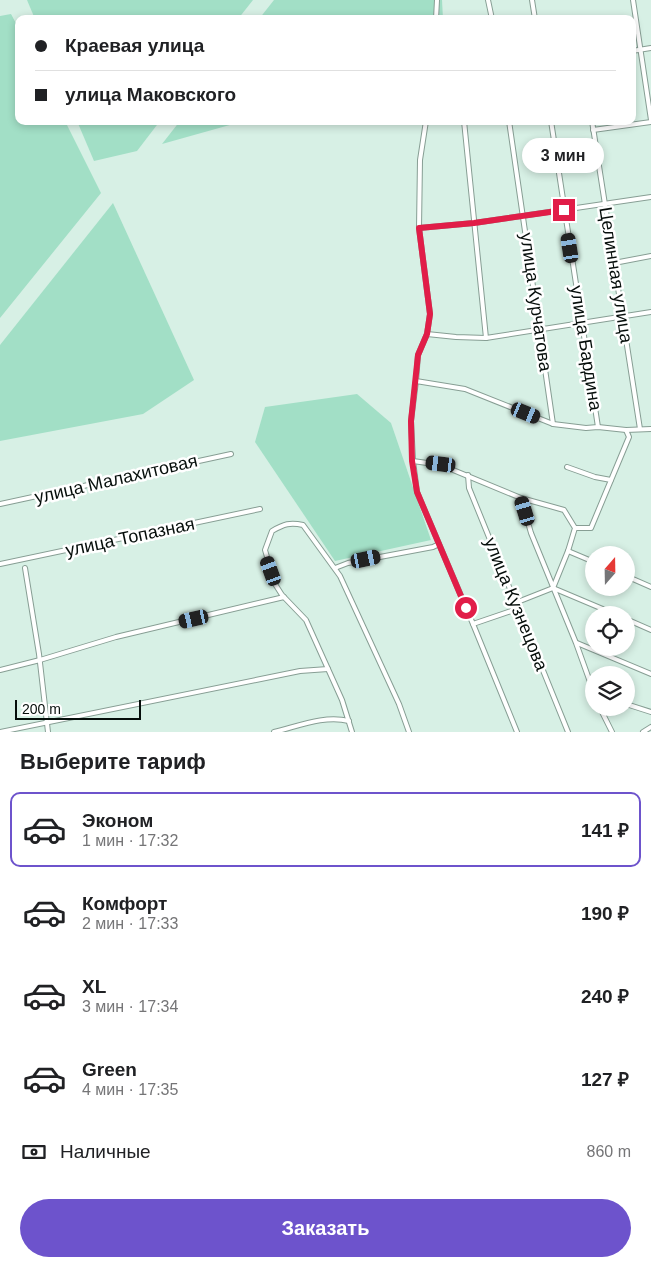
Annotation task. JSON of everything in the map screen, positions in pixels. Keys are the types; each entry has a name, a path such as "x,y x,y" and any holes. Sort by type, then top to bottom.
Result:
{"street":[{"path":"436,15 437,0"},
{"path":"488,0 491,15"},
{"path":"532,0 534,15"},
{"path":"633,0 635,15"},
{"path":"636,21 651,121 636,123"},
{"path":"636,50 651,48"},
{"path":"425,125 420,160 419,228 430,314 427,334 418,355 411,421 412,461 417,492 517,732"},
{"path":"464,125 486,338"},
{"name":"улица Курчатова","path":"509,125 553,424"},
{"name":"улица Бардина","path":"552,125 598,427"},
{"name":"Целинная улица","path":"593,125 640,429"},
{"path":"594,130 626,125"},
{"path":"419,228 474,223 651,197"},
{"path":"614,263 651,256"},
{"path":"427,334 486,338 651,312"},
{"path":"416,381 465,389 553,424 586,428 651,429"},
{"path":"575,528 591,528 629,437 626,430"},
{"name":"улица Малахитовая","path":"0,504 231,454"},
{"path":"412,461 441,464 521,498 564,510 575,528 553,588"},
{"path":"567,467 595,477 611,480"},
{"name":"улица Кузнецова","path":"468,475 469,488 568,732"},
{"path":"521,498 531,533 585,668"},
{"name":"улица Топазная","path":"0,564 260,509"},
{"path":"352,732 306,620 284,598 275,584 265,550 272,531 285,524 303,525 340,576 399,704 409,732"},
{"path":"335,568 348,562 433,548 439,544"},
{"path":"568,551 585,558"},
{"path":"25,568 40,660 48,732"},
{"path":"635,580 651,586"},
{"path":"515,603 553,588 596,606"},
{"path":"0,670 116,637 284,598"},
{"path":"473,624 517,609"},
{"path":"635,623 651,630"},
{"path":"576,643 651,674"},
{"path":"0,732 300,671 328,670"},
{"path":"635,707 651,712"},
{"path":"604,716 612,732"},
{"path":"274,732 324,719 334,718 349,721"},
{"path":"643,732 651,726"}],"green space":[{"path":"27,0 253,0 241,15 33,15"},
{"path":"274,0 442,0 443,15 262,15"},
{"path":"11,14 15,22 15,125 67,125 101,193 0,318 0,16"},
{"path":"79,125 157,125 137,151 94,161"},
{"path":"177,125 230,125 162,144"},
{"path":"113,203 194,380 143,414 0,441 0,345"},
{"path":"357,394 391,423 431,540 335,561 255,442 265,407"}],"route":[{"path":"466,608 417,492 412,461 411,421 418,355 427,334 430,314 419,228 474,223 564,210"}]}
